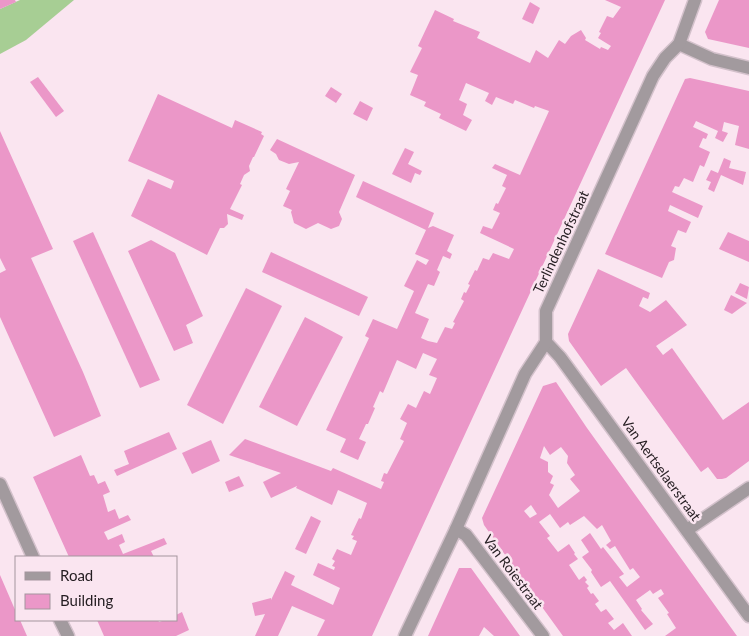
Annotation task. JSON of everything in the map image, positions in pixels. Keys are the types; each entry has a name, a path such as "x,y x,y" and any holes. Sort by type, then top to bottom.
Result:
{"street":[{"name":"Terlindenhofstraat","path":"546,342 546,311 653,76 665,58 679,44 695,0"},
{"path":"679,44 712,59 749,68"},
{"path":"405,636 456,529 525,374 546,342"},
{"name":"Van Aertselaerstraat","path":"546,342 560,357 749,616"},
{"path":"0,484 33,556"},
{"path":"687,530 749,488"},
{"name":"Van Roiestraat","path":"456,529 466,535 543,636"},
{"path":"60,621 68,636"}],"green space":[{"path":"20,0 74,0 26,40 0,54 0,9"}],"building":[{"path":"0,0 15,0 16,2 0,9"},
{"path":"605,0 665,0 372,636 317,636 325,620 292,606 278,636 255,636 265,614 255,616 252,603 271,598 271,600 285,571 295,576 291,585 333,605 340,588 313,575 318,563 334,570 335,567 332,566 335,561 332,559 337,549 351,555 357,541 352,539 354,536 351,535 359,518 361,519 367,503 338,490 332,505 296,488 297,486 271,498 263,482 281,473 229,455 245,439 331,471 333,468 381,489 384,482 381,481 384,473 387,474 404,441 400,439 407,423 400,419 408,404 416,408 424,391 430,394 437,378 429,375 437,359 423,353 416,369 397,360 383,393 380,391 368,424 366,424 359,439 366,442 358,460 340,452 346,439 326,430 369,338 365,336 373,319 397,329 414,291 404,286 417,260 426,265 429,260 415,254 426,230 356,197 363,181 434,213 428,228 433,226 454,235 447,251 452,254 450,259 443,256 437,270 440,272 434,286 428,284 415,313 429,319 421,338 437,343 445,327 452,329 455,323 453,322 464,301 461,299 464,292 466,293 470,285 468,284 483,258 489,260 493,253 509,259 514,249 480,233 483,226 492,229 500,213 493,210 506,188 502,186 507,175 492,168 495,164 520,175 549,111 535,106 534,108 515,100 513,104 496,97 492,105 485,101 489,93 466,83 459,100 467,104 463,115 472,120 466,131 439,118 441,114 424,106 426,102 410,95 418,75 410,72 422,48 418,46 435,10 454,19 453,21 480,32 477,38 530,63 536,50 548,58 559,40 565,44 571,36 581,30 586,38 585,40 600,49 601,47 608,50 611,46 598,38 601,33 599,32 607,16 613,18 621,7"},
{"path":"719,0 749,0 749,48 708,39 705,32"},
{"path":"530,2 540,8 533,24 522,19"},
{"path":"38,77 64,111 56,117 30,82"},
{"path":"690,78 749,91 749,149 735,145 739,126 724,122 722,131 728,133 723,142 715,138 718,131 696,121 693,127 708,134 706,139 703,138 699,147 710,152 704,167 700,165 693,182 684,178 679,187 675,186 672,192 703,206 698,218 670,205 668,211 691,222 686,233 678,230 671,246 676,248 674,260 669,262 662,278 605,254 685,79"},
{"path":"331,87 342,94 336,103 325,96"},
{"path":"158,94 232,128 235,120 262,132 261,134 264,136 249,166 250,171 244,175 240,184 242,185 230,209 244,215 242,220 227,214 228,224 224,228 220,228 207,255 131,216 148,179 171,189 174,181 128,161"},
{"path":"360,101 373,108 367,121 353,114"},
{"path":"0,131 53,249 31,258 101,416 54,437 0,317 0,273 6,270 0,258"},
{"path":"277,139 355,175 339,212 342,219 339,226 331,229 318,223 306,229 294,223 292,210 283,206 290,191 286,189 299,162 289,164 279,160 276,154 270,150"},
{"path":"405,148 414,152 408,164 422,171 420,175 415,173 411,183 392,174"},
{"path":"724,158 731,161 729,168 746,172 743,185 721,175 714,192 708,189 711,182 706,180 711,170 718,173"},
{"path":"93,232 160,380 140,388 73,241"},
{"path":"728,232 749,241 749,262 719,249"},
{"path":"151,240 175,253 203,316 186,325 193,343 174,351 128,251"},
{"path":"271,252 368,297 359,316 262,272"},
{"path":"598,269 650,293 648,299 643,297 639,306 650,312 666,300 687,325 656,346 663,355 672,348 723,420 749,402 749,461 726,478 717,479 708,467 701,472 626,368 601,386 569,341 568,334"},
{"path":"740,283 749,287 747,299 735,293"},
{"path":"246,288 282,306 223,424 187,405"},
{"path":"731,295 747,303 732,314 724,310"},
{"path":"305,317 343,337 297,426 259,407"},
{"path":"556,382 737,636 665,636 676,628 667,614 669,613 658,598 664,594 661,589 653,594 650,590 636,600 641,610 653,624 645,630 610,581 601,587 582,557 589,552 581,540 590,533 601,549 603,547 624,574 619,577 627,587 640,577 633,568 630,570 615,546 610,549 606,545 611,541 602,525 597,529 584,516 570,525 568,522 560,528 550,514 539,522 550,536 547,538 558,552 569,544 578,559 569,565 579,580 584,576 587,580 585,582 589,586 587,588 599,601 595,604 601,612 606,609 614,619 608,623 614,630 623,623 632,636 563,636 484,525 482,518 543,386","holes":["544,446 550,455 561,447 568,456 567,463 575,475 570,479 580,491 558,508 549,495 554,485 550,483 553,476 548,472 548,462 540,458","531,505 537,514 530,518 524,511"]},
{"path":"169,432 177,449 117,476 114,470 129,464 124,451"},
{"path":"211,440 220,461 192,474 182,453"},
{"path":"81,455 90,476 94,475 98,484 105,481 110,492 103,495 108,512 115,509 119,519 128,515 131,520 104,532 108,540 122,534 125,542 119,545 123,554 164,538 167,544 151,551 154,556 69,556 33,477"},
{"path":"239,476 244,486 229,492 225,482"},
{"path":"311,516 321,521 306,554 295,549"},
{"path":"459,568 471,568 520,636 494,636 484,627 479,636 428,636"},
{"path":"0,575 15,610 15,621 20,621 27,636 0,636"},
{"path":"182,612 189,630 176,636 104,636 97,621 178,621 178,614"}]}
